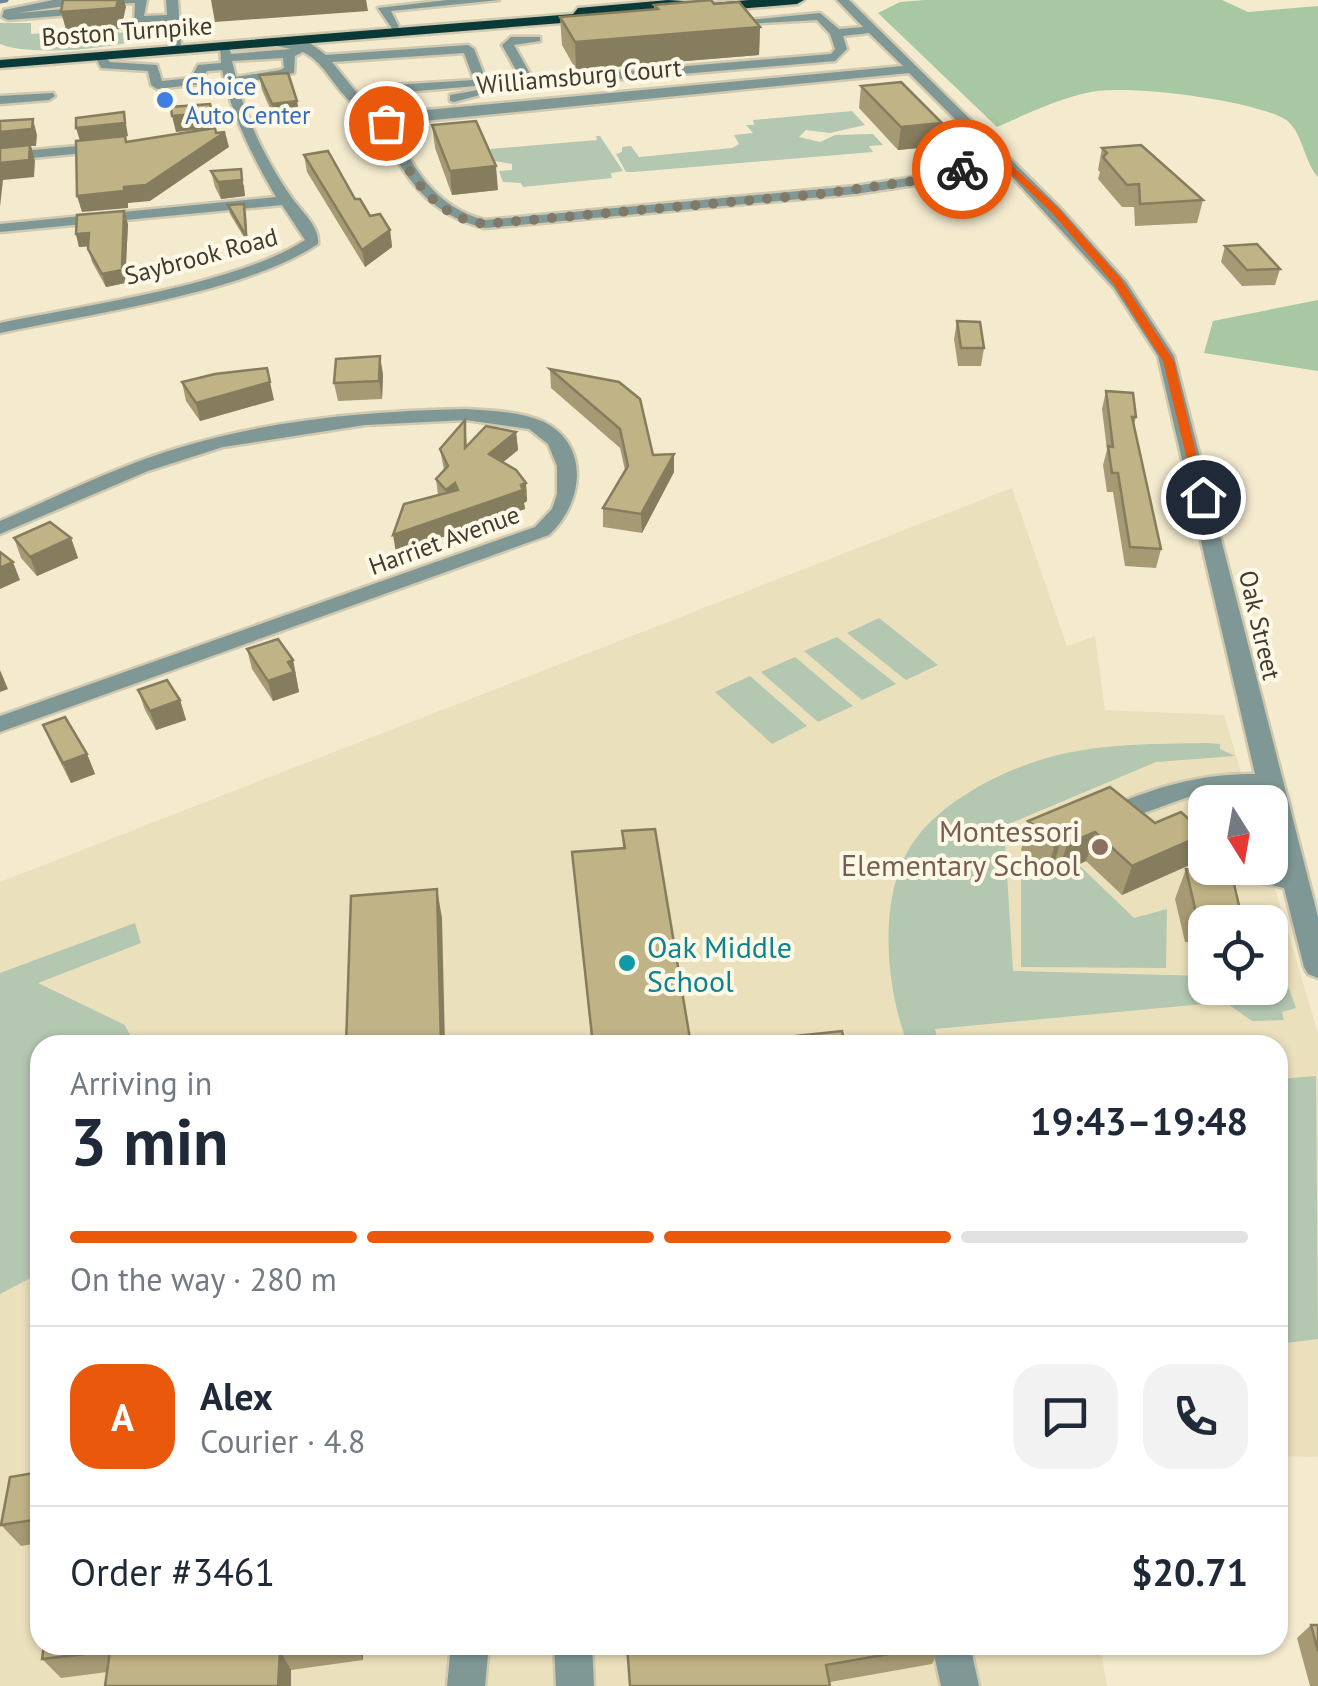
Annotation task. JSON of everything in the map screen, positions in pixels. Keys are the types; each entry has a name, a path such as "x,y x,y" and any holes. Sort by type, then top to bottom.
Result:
{"highway":[{"name":"Boston Turnpike","path":"0,63 620,4 710,0"},
{"name":"Boston Turnpike","path":"0,63 101,56 226,63 272,42 796,0"}],"street":[{"path":"70,4 138,0 138,20 173,18"},
{"path":"172,0 174,44"},
{"path":"393,27 383,4 492,0"},
{"name":"Oak Street","path":"842,0 1056,211 1117,281 1166,356 1318,967"},
{"path":"730,6 754,32"},
{"path":"536,39 512,41 508,46 529,83 835,57 841,49 836,33 820,16 744,21"},
{"path":"836,33 872,29"},
{"path":"272,42 306,46 326,59 468,49 482,82 348,93 332,76 326,59 329,49 363,36"},
{"path":"765,44 780,62"},
{"path":"101,56 105,65 153,68 157,85 188,84 196,81 202,68 289,54 306,46"},
{"path":"226,63 283,74 290,70 289,54"},
{"name":"Saybrook Road","path":"0,328 240,273 287,258 313,241 245,133 226,63"},
{"name":"Williamsburg Court","path":"912,69 394,116 386,123 420,187 446,211 485,224 855,190 935,178 977,164 1004,162"},
{"path":"0,100 49,96"},
{"path":"226,135 245,133"},
{"path":"0,158 129,145"},
{"path":"0,228 285,200"},
{"name":"Harriet Avenue","path":"0,528 188,450 264,431 351,422 470,416 515,418 536,425 558,444 570,484 569,499 560,516 542,531 0,724"},
{"path":"1258,785 1270,783"},
{"path":"1116,814 1169,790 1188,791"},
{"path":"1288,880 1296,882"},
{"path":"466,1686 469,1655"},
{"path":"574,1655 576,1686"},
{"path":"953,1655 960,1686"}],"shaded area":[{"path":"1012,488 1067,646 1095,636 1105,710 1224,715 1245,785 1188,785 1188,885 1274,885 1280,905 1188,905 1188,1005 1288,1005 1288,932 1318,1033 1318,1457 1288,1456 1288,1035 30,1035 30,1655 1102,1655 1107,1686 0,1686 0,882"}],"green space":[{"path":"1222,0 1248,12 1318,6 1318,177 1290,123 1267,111 1218,100 1132,90 1091,92 1055,102 997,127 878,13 900,2"},
{"path":"160,22 160,32 104,47 33,50 0,44 0,23 31,23 31,34 129,33 156,26"},
{"path":"852,111 865,125 830,133 806,130 799,137 820,142 835,135 873,134 883,145 869,146 873,152 634,172 626,172 616,154 622,152 622,147 631,146 639,157 732,148 739,144 734,135 753,133 746,125 754,125 753,120"},
{"path":"596,136 600,136 623,171 611,173 612,178 523,187 521,183 503,182 499,171 512,170 512,164 495,161 490,149 597,140"},
{"path":"1318,300 1318,371 1204,353 1213,321"},
{"path":"879,618 938,665 906,680 847,633"},
{"path":"837,637 896,684 862,700 804,651"},
{"path":"795,657 853,706 818,722 761,672"},
{"path":"750,676 807,726 772,744 715,692"},
{"path":"1207,743 1220,744 1220,749 1235,756 1156,762 1004,826 1013,971 1188,976 1188,1005 1193,1005 935,1029 936,1035 905,1035 894,995 888,939 895,884 917,837 959,799 1012,770 1067,753 1107,747"},
{"path":"1021,862 1056,876 1080,866 1134,918 1167,909 1166,968 1021,967"},
{"path":"135,923 141,943 38,983 125,1025 130,1035 30,1035 30,1278 0,1294 0,973"},
{"path":"1288,986 1296,1008 1282,1012 1284,1020 1252,1021 1229,1005 1288,1005"},
{"path":"1316,1076 1318,1339 1288,1343 1288,1078"}],"building":[{"path":"63,0 118,0 116,8 61,12"},
{"path":"711,0 714,4 739,2 760,27 575,42 560,17 658,9 654,5"},
{"path":"288,73 297,101 272,104 259,75"},
{"path":"901,82 942,123 901,127 861,86"},
{"path":"210,104 212,112 172,116 171,107"},
{"path":"124,112 125,123 76,128 76,118"},
{"path":"33,119 32,129 0,132 0,121"},
{"path":"476,121 496,166 450,171 432,125"},
{"path":"215,128 216,133 225,132 146,185 77,196 76,141 125,136 126,142"},
{"path":"30,145 29,160 0,163 0,148"},
{"path":"1141,145 1203,200 1140,204 1139,184 1127,185 1103,157 1107,153 1102,148"},
{"path":"328,151 355,199 360,199 370,216 380,214 390,230 362,250 304,155"},
{"path":"241,169 242,180 218,182 211,171"},
{"path":"244,204 246,236 228,205"},
{"path":"124,211 122,270 102,274 88,249 89,233 76,234 77,215"},
{"path":"1257,244 1280,269 1247,270 1225,246"},
{"path":"957,321 980,322 984,348 961,348"},
{"path":"380,356 379,381 334,383 336,359"},
{"path":"267,368 270,382 196,403 182,382 215,374"},
{"path":"550,369 619,382 640,399 653,455 674,454 641,514 603,508 628,466 620,429"},
{"path":"1106,391 1133,393 1136,417 1132,417 1161,549 1130,547 1118,473 1112,473"},
{"path":"465,420 465,448 486,426 516,432 489,454 516,470 526,483 521,485 523,490 393,535 404,504 458,490 455,483 446,490 436,479 448,466 440,449"},
{"path":"50,522 71,538 30,557 14,538"},
{"path":"0,552 13,562 0,568"},
{"path":"278,639 293,660 288,662 294,672 268,681 247,649"},
{"path":"167,680 180,700 150,711 138,690"},
{"path":"65,717 87,754 63,763 43,725"},
{"path":"1110,787 1155,823 1181,812 1188,818 1188,841 1132,866 1095,832 1067,844 1061,839 1056,841 1028,821"},
{"name":"Oak Middle School","path":"655,829 689,1035 592,1035 572,852 625,848 622,831"},
{"path":"1190,885 1234,885 1239,905 1194,905"},
{"path":"437,889 441,1035 346,1035 351,896"},
{"path":"842,1031 843,1035 804,1035"},
{"path":"30,1474 30,1521 1,1525 10,1477"},
{"path":"1311,1625 1318,1625 1318,1651"},
{"path":"43,1655 76,1655 42,1659"},
{"path":"109,1655 280,1655 278,1686 105,1686"},
{"path":"628,1655 883,1655 826,1665 830,1686 630,1686"}],"waterway":[{"path":"0,1 6,0"}],"way so far":[{"path":"386,123 420,187 458,218 485,224 821,194 935,178 962,169"}],"place":[{"name":"Choice Auto Center","path":"165,100"},
{"name":"Montessori Elementary School","path":"1100,847"},
{"name":"Oak Middle School","path":"627,963"}],"route":[{"path":"962,169 1004,162 1056,211 1117,281 1168,361 1203,497"}]}
